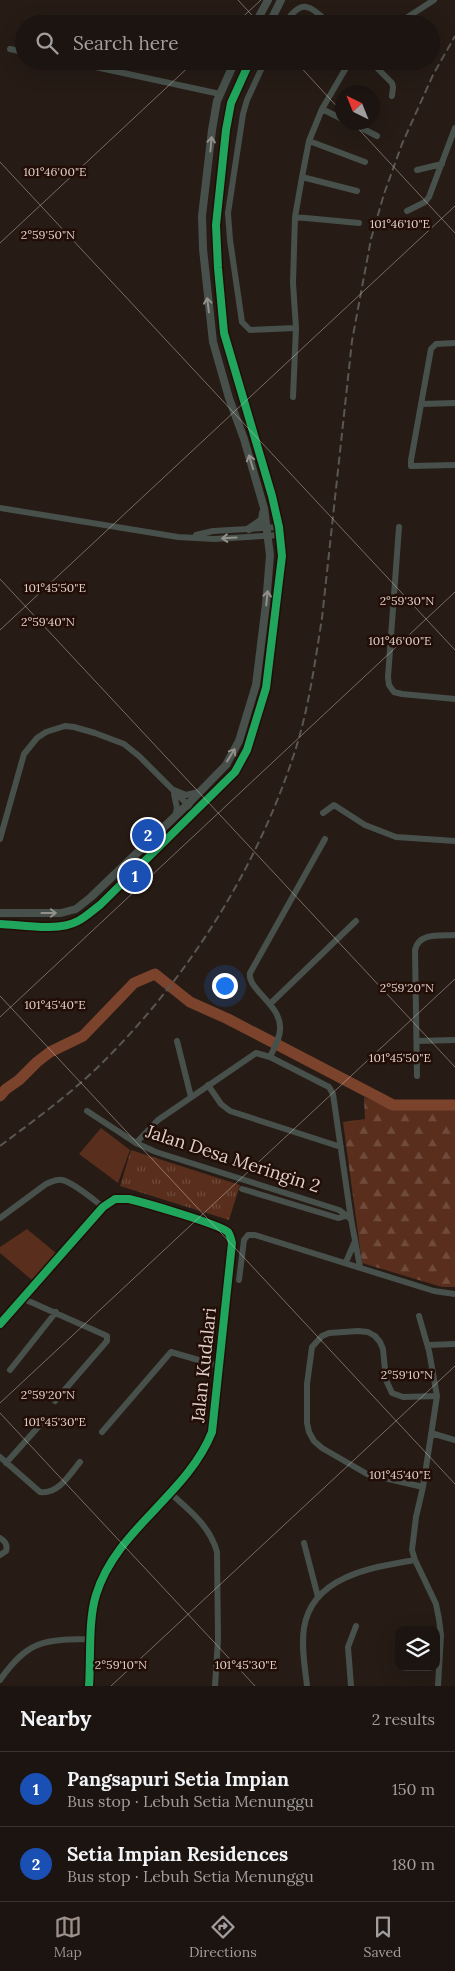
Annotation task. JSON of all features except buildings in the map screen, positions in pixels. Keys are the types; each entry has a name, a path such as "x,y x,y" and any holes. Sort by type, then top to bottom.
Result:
{"street":[{"path":"260,15 268,0"},
{"path":"274,15 281,0"},
{"path":"411,15 434,0"},
{"path":"288,15 293,6 303,2 320,15"},
{"path":"10,49 15,50"},
{"path":"109,70 220,94"},
{"path":"0,913 61,913 76,909 91,897 226,765 239,741 256,685 270,555 264,508 213,342 206,287 202,216 212,130 220,94 231,70"},
{"path":"0,924 56,927 77,922 100,905 235,772 247,750 266,688 282,556 272,496 224,333 216,225 226,130 231,103 246,70"},
{"path":"261,70 243,114 228,213 230,240 244,326 250,330 296,328"},
{"path":"293,397 296,328 293,283 295,217 309,141 322,109 345,70"},
{"path":"379,70 392,83 392,96"},
{"path":"322,109 335,116"},
{"path":"407,211 425,202 429,197 455,128"},
{"path":"366,130 378,136"},
{"path":"309,141 364,162"},
{"path":"417,170 442,164"},
{"path":"302,177 357,191"},
{"path":"295,217 359,223"},
{"path":"455,343 436,344 431,349 411,466 455,466"},
{"path":"421,404 455,403"},
{"path":"0,508 178,537 214,539 279,531"},
{"path":"249,529 262,520 264,508"},
{"path":"399,526 389,655 389,685 394,692 402,694 455,699"},
{"path":"190,537 213,531 249,529 267,532"},
{"path":"0,839 24,754 36,738 56,728 74,726 118,740 135,752 195,812"},
{"path":"171,788 186,795 199,792"},
{"path":"171,788 177,808 174,816"},
{"path":"323,813 334,804 365,825 396,837 455,841"},
{"path":"270,1057 279,1036 279,1020 271,1004 250,982 250,972 325,839"},
{"path":"271,1004 356,921"},
{"path":"417,1076 414,950 420,940 429,936 455,936"},
{"path":"417,1041 455,1040"},
{"path":"177,1041 191,1097"},
{"path":"136,1143 153,1124 256,1053 270,1057 330,1088 333,1094 341,1147 348,1217 360,1267"},
{"path":"208,1085 221,1104 230,1111 341,1147"},
{"name":"Jalan Desa Meringin 2","path":"87,1111 136,1143 156,1152 339,1210 348,1217"},
{"path":"0,1218 46,1184 63,1180 103,1207 0,1324"},
{"name":"Jalan Desa Meringin 2","path":"242,1189 338,1218 348,1217"},
{"name":"Jalan Kudalari","path":"90,1686 95,1596 102,1579 123,1546 170,1493 200,1455 212,1432 232,1243 227,1232 214,1225 129,1199 115,1199 103,1207"},
{"path":"239,1280 244,1240 248,1235 255,1235 434,1291 455,1294"},
{"path":"346,1262 355,1241"},
{"path":"24,1298 102,1332 107,1336 107,1341 55,1402"},
{"path":"10,1370 56,1312"},
{"path":"419,1316 428,1345 437,1396 423,1487 412,1540 415,1560 436,1604 439,1619 441,1635 438,1686"},
{"path":"423,1487 367,1474 322,1448 314,1441 307,1423 307,1384 312,1347 322,1336 329,1333 368,1332 380,1342 383,1349 386,1380 392,1393 403,1397 437,1396"},
{"path":"428,1345 455,1344"},
{"path":"102,1432 170,1352 219,1366"},
{"path":"6,1463 40,1425"},
{"path":"431,1434 455,1440"},
{"path":"0,1457 40,1492 49,1492 58,1487 80,1462"},
{"path":"170,1493 206,1527 214,1538 218,1552 218,1640 214,1686"},
{"path":"0,1538 6,1543 7,1547 6,1551 0,1556"},
{"path":"304,1543 318,1597"},
{"path":"307,1686 303,1641 304,1627 308,1611 318,1597 329,1587 359,1572 377,1566 415,1560"},
{"path":"351,1686 348,1647 356,1626"},
{"path":"0,1680 19,1656 31,1647 53,1640 92,1639"}],"green space":[{"path":"364,1097 395,1110 455,1110 455,1287 442,1287 362,1263 343,1122 365,1119"},
{"path":"101,1128 130,1150 118,1183 79,1154"},
{"path":"131,1150 240,1185 229,1220 120,1186"},
{"path":"27,1229 56,1253 32,1280 0,1253 0,1247"}],"waterway":[{"path":"0,1096 50,1052 83,1036 134,983 155,974 190,1002 228,1019 393,1105 455,1105"}],"railway":[{"path":"440,63 455,36"},
{"path":"0,1146 87,1078 131,1033 161,997 190,959 240,879 262,836 280,793 301,732 314,667 322,618 352,341 371,239 384,194 402,144 436,70"}],"cycle path":[{"path":"0,924 40,927 61,926 78,921 100,905 235,772 247,750 266,688 282,556 279,527 272,496 224,333 216,225 226,130 231,103 246,70"},
{"path":"0,1324 103,1207 115,1199 129,1199 181,1214 222,1228 230,1236 232,1243 212,1432 201,1454 186,1475 135,1531 119,1551 106,1572 93,1605 89,1686"}],"place":[{"name":"Setia Impian Residences","path":"148,835"},
{"name":"Pangsapuri Setia Impian","path":"135,876"}]}
